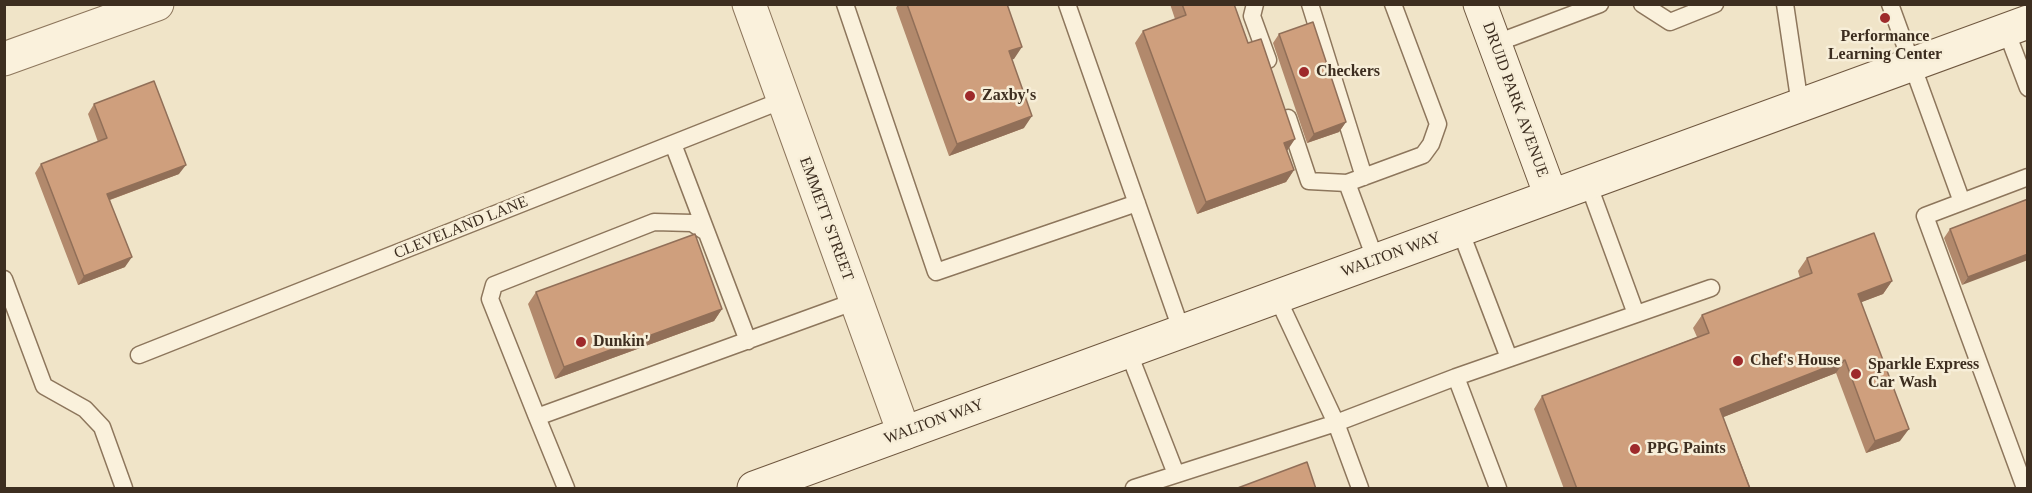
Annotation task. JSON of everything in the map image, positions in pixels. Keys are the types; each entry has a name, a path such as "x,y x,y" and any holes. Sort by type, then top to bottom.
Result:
{"main road":[{"path":"4,58 157,4"},
{"name":"EMMETT STREET","path":"748,4 904,433"},
{"name":"DRUID PARK AVENUE","path":"1480,4 1551,196"},
{"name":"WALTON WAY","path":"754,489 800,481 904,433 2017,26"}],"lane":[{"path":"845,4 936,272 1137,203"},
{"path":"1067,4 1182,332"},
{"path":"1255,4 1252,16 1271,71"},
{"path":"1310,4 1364,177"},
{"path":"1283,104 1309,181 1347,183 1423,154 1431,144 1438,123 1393,4"},
{"path":"1494,44 1600,4"},
{"path":"1642,4 1670,22 1715,4"},
{"path":"1785,4 1800,105"},
{"path":"1890,4 1962,202"},
{"path":"2017,26 2028,88"},
{"name":"CLEVELAND LANE","path":"140,354 783,100"},
{"path":"673,144 748,341"},
{"path":"2025,489 1925,216 2028,177"},
{"path":"1347,183 1376,261"},
{"path":"1588,183 1636,314"},
{"path":"566,489 490,299 494,285 654,222 692,223 706,232"},
{"path":"1460,230 1509,358"},
{"path":"4,279 44,386 85,409 102,427 124,489"},
{"path":"1134,489 1336,423 1456,377 1711,288"},
{"path":"1277,297 1336,423 1360,489"},
{"path":"537,417 856,301"},
{"path":"1128,351 1176,474"},
{"path":"1456,377 1497,489"}],"building":[{"name":"Zaxby's","path":"907,4 1007,4 1022,47 1009,51 1032,116 957,144"},
{"path":"1182,4 1234,4 1248,43 1261,39 1295,139 1284,143 1294,170 1206,202 1143,31 1186,15"},
{"name":"Checkers","path":"1313,22 1346,122 1314,134 1279,34"},
{"path":"154,81 186,165 107,194 132,257 84,276 41,164 107,138 94,104"},
{"path":"2028,199 2028,254 1968,277 1950,229"},
{"path":"1874,233 1892,281 1858,294 1909,429 1875,441 1845,360 1720,409 1750,489 1577,489 1542,396 1709,333 1702,315 1812,273 1807,258"},
{"path":"695,234 722,309 564,367 536,292"},
{"path":"1307,462 1316,489 1235,489"}],"place":[{"name":"Performance Learning Center","path":"1885,18"},
{"name":"Checkers","path":"1304,72"},
{"name":"Zaxby's","path":"970,96"},
{"name":"Dunkin'","path":"581,342"},
{"name":"Chef's House","path":"1738,361"},
{"name":"Sparkle Express Car Wash","path":"1856,374"},
{"name":"PPG Paints","path":"1635,449"}]}
